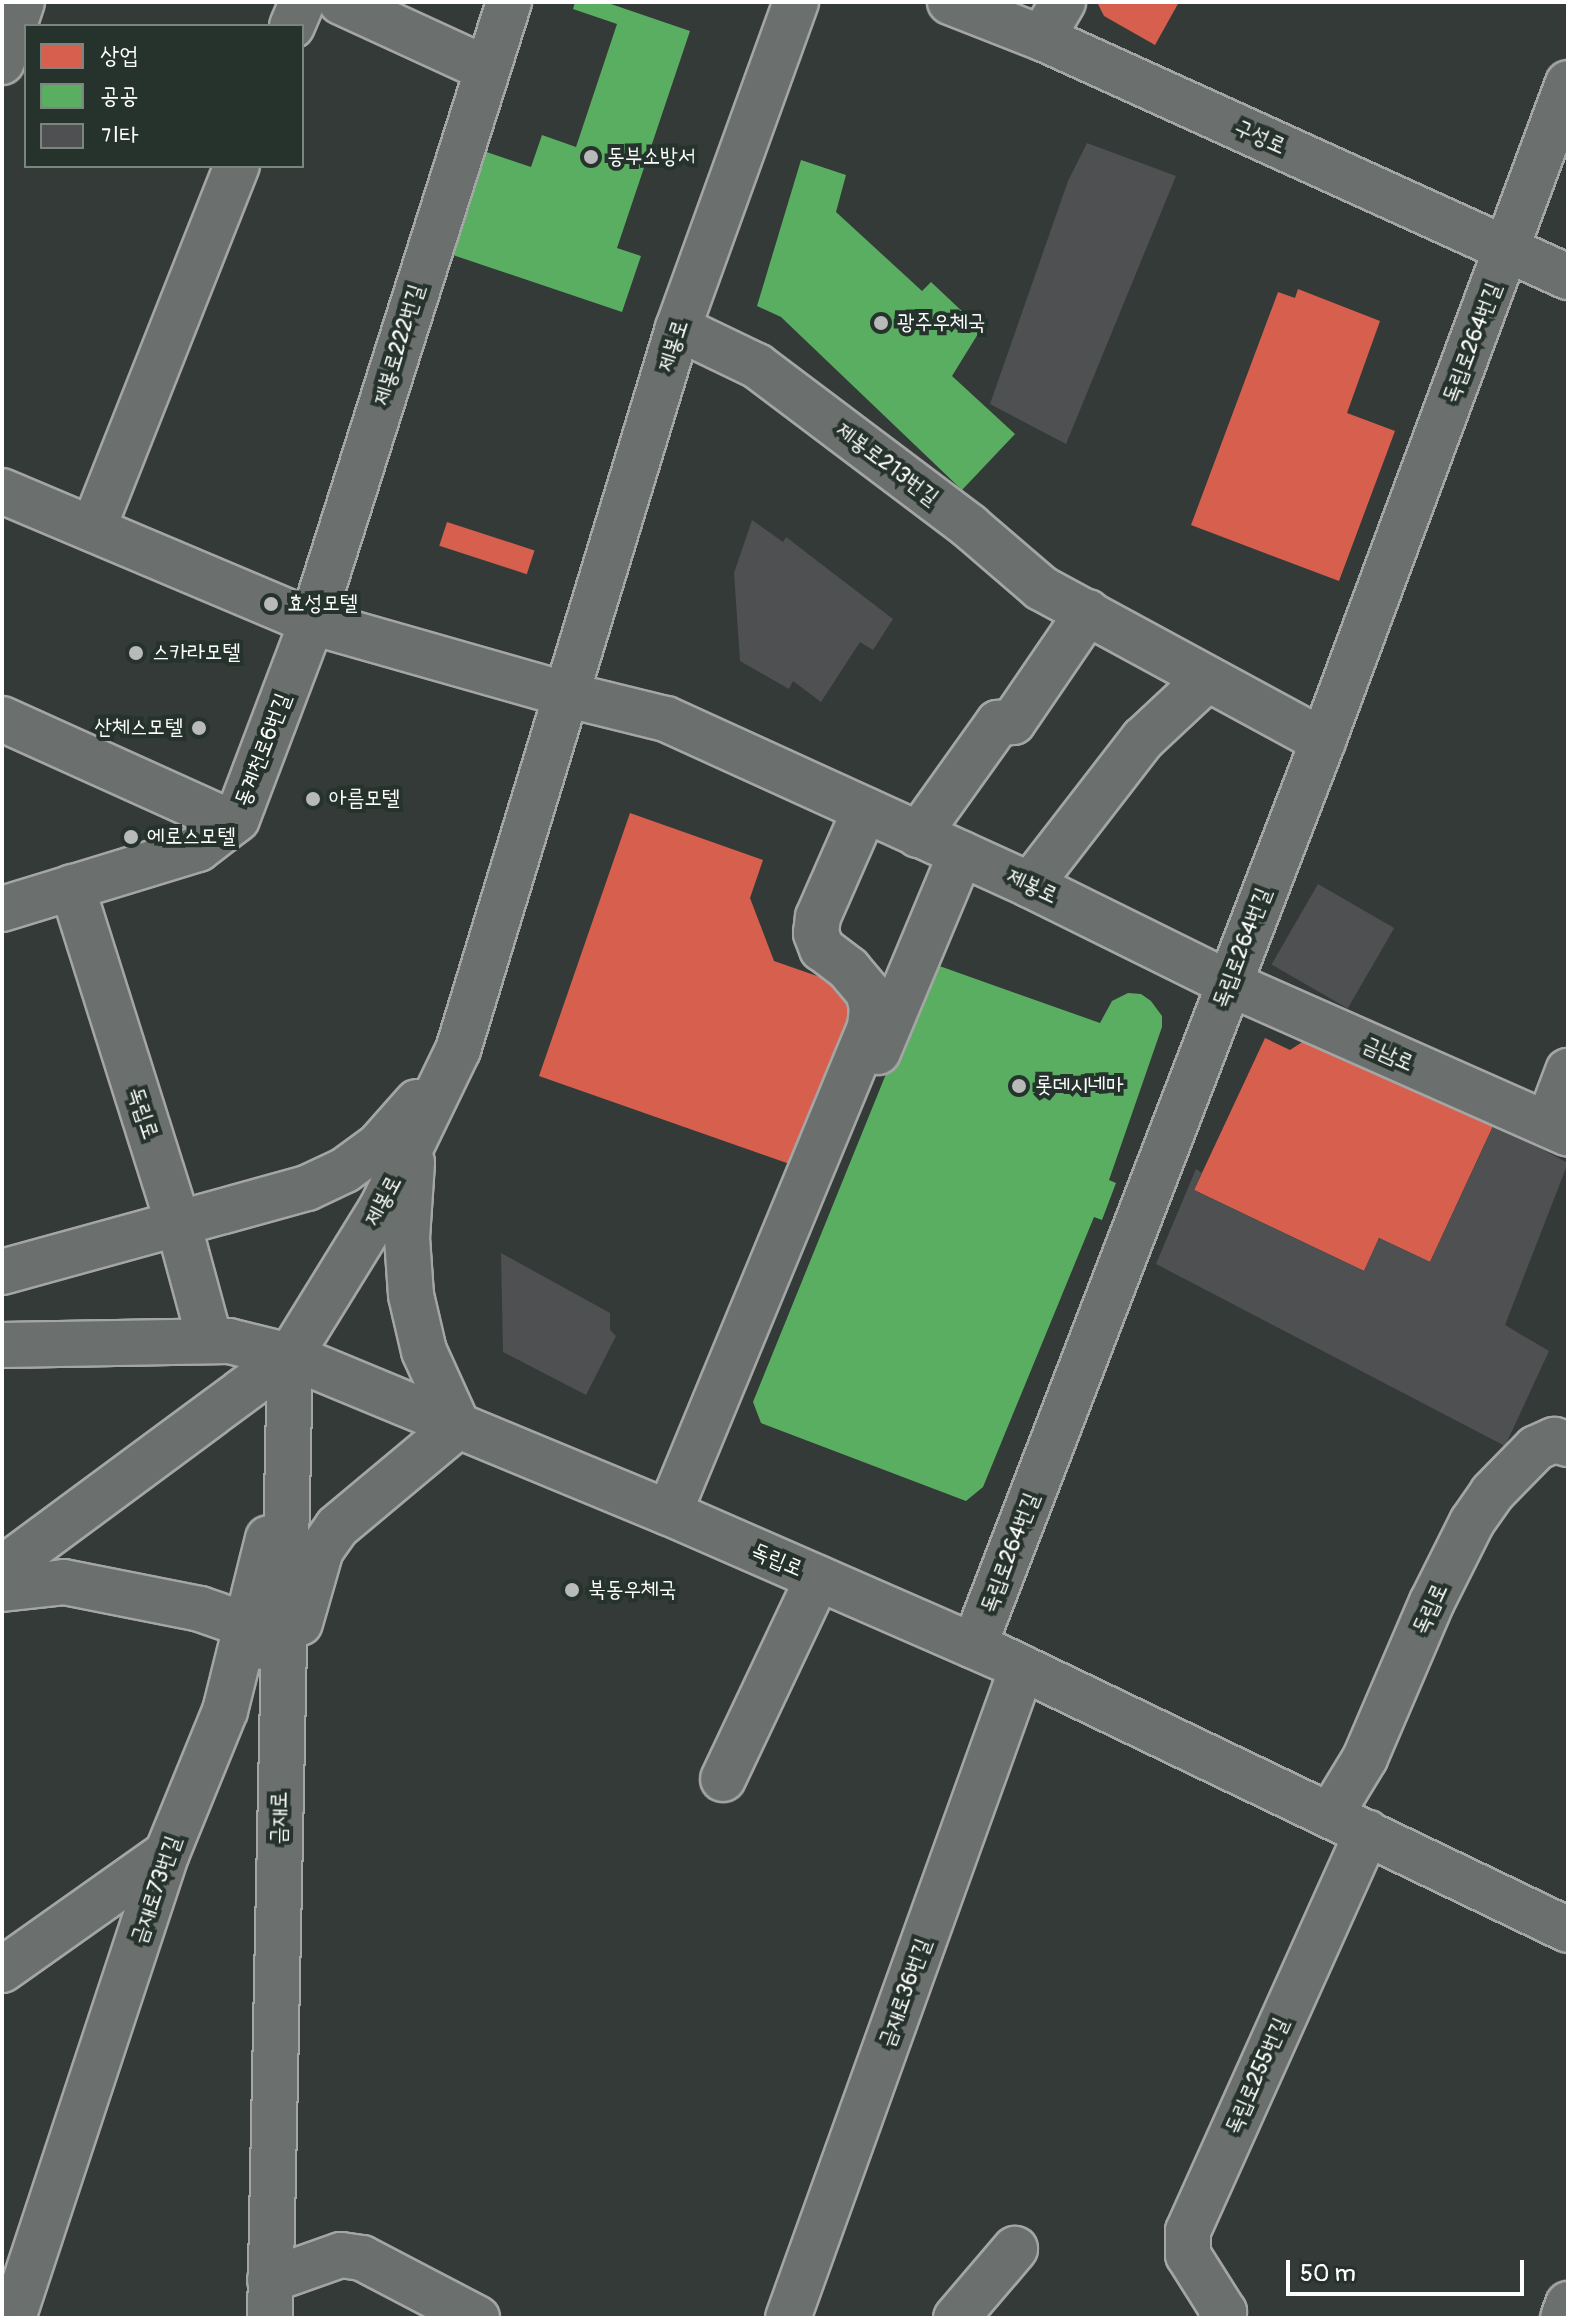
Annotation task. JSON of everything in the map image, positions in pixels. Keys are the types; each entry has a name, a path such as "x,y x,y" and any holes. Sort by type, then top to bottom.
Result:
{"street":[{"path":"2,62 22,2"},
{"path":"293,24 302,2"},
{"path":"341,2 487,69"},
{"name":"제봉로222번길","path":"312,622 509,2"},
{"name":"제봉로","path":"2,1569 290,1356 382,1207 458,1050 678,328 796,2"},
{"name":"구성로","path":"950,2 1052,20 1568,277"},
{"name":"독립로264번길","path":"974,1646 1323,741 1568,83"},
{"path":"93,529 236,168"},
{"name":"제봉로213번길","path":"678,328 757,366 969,526 1041,588 1323,741"},
{"path":"2,491 312,622 564,694"},
{"path":"918,835 998,723 1013,722 1088,612"},
{"name":"동계천로6번길","path":"2,909 198,849 232,823 312,622"},
{"path":"1030,885 1143,739 1206,680"},
{"name":"제봉로","path":"564,694 666,719 1030,885 1228,983"},
{"path":"2,719 232,823"},
{"path":"675,1516 870,1027 872,1008 868,992 860,979 822,949 816,933 818,917 865,810"},
{"path":"675,1516 961,854"},
{"name":"독립로","path":"72,887 178,1223 210,1341"},
{"name":"금남로","path":"1228,983 1558,1129 1568,1071"},
{"path":"2,1272 307,1188 345,1170 388,1136 458,1050"},
{"path":"282,1696 321,1550 337,1527 357,1508 458,1426 424,1351 411,1295 407,1238 413,1143"},
{"name":"독립로","path":"2,1345 229,1341 290,1356 675,1516 974,1646 1568,1930"},
{"name":"금재로","path":"270,2299 290,1356"},
{"name":"독립로","path":"1349,1823 1365,1758 1432,1602 1472,1522 1492,1493 1536,1448 1554,1440 1568,1444"},
{"name":"금재로73번길","path":"13,2318 167,1853 225,1711 288,1459"},
{"path":"723,1779 818,1578"},
{"path":"2,1589 64,1582 235,1618 246,1625 262,1647 282,1696"},
{"name":"금재로36번길","path":"788,2318 1022,1668"},
{"name":"독립로255번길","path":"1221,2318 1224,2312 1188,2255 1188,2231 1349,1823"},
{"path":"2,1970 167,1853"},
{"path":"956,2318 1015,2249"},
{"name":"금재로","path":"270,2299 341,2255 362,2258 477,2318"},
{"path":"1563,2318 1568,2304"}],"building: 상업":[{"path":"1097,2 1179,2 1155,45 1104,16"},
{"path":"1298,289 1380,321 1347,413 1395,431 1339,581 1191,525 1278,292 1295,298"},
{"path":"447,522 534,550 527,574 439,546"},
{"path":"630,813 763,860 750,898 774,961 863,992 801,1168 539,1076"},
{"path":"1310,1037 1494,1124 1430,1262 1379,1238 1364,1271 1194,1190 1265,1038 1290,1050"}],"building: 공공":[{"name":"동부소방서","path":"575,2 605,2 690,31 617,248 641,256 622,312 438,250 472,147 531,167 542,135 576,147 617,24 573,9"},
{"name":"광주우체국","path":"801,160 846,175 836,212 922,291 931,282 981,329 952,376 1015,434 962,490 781,317 757,306"},
{"path":"931,963 1100,1023 1112,1001 1128,993 1141,994 1151,1001 1162,1016 1162,1027 1109,1180 1116,1183 1102,1220 1094,1217 983,1487 966,1501 761,1423 753,1402"}],"building: 기타":[{"path":"1087,143 1176,176 1066,444 990,404 1068,181"},
{"path":"752,520 783,542 786,537 893,619 873,650 860,642 821,702 793,681 789,689 740,661 734,573"},
{"path":"1318,884 1394,928 1348,1009 1272,965"},
{"path":"1494,1124 1568,1163 1505,1325 1549,1351 1505,1446 1156,1264 1196,1169 1202,1173 1194,1190 1364,1271 1379,1238 1430,1262"},
{"path":"501,1253 610,1313 610,1330 616,1336 586,1395 503,1352"}],"place":[{"name":"동부소방서","path":"591,157"},
{"name":"광주우체국","path":"881,323"},
{"name":"효성모텔","path":"271,604"},
{"name":"스카라모텔","path":"136,653"},
{"name":"산체스모텔","path":"199,728"},
{"name":"아름모텔","path":"313,799"},
{"name":"에로스모텔","path":"131,837"},
{"name":"롯데시네마","path":"1019,1086"},
{"name":"북동우체국","path":"572,1590"}]}
